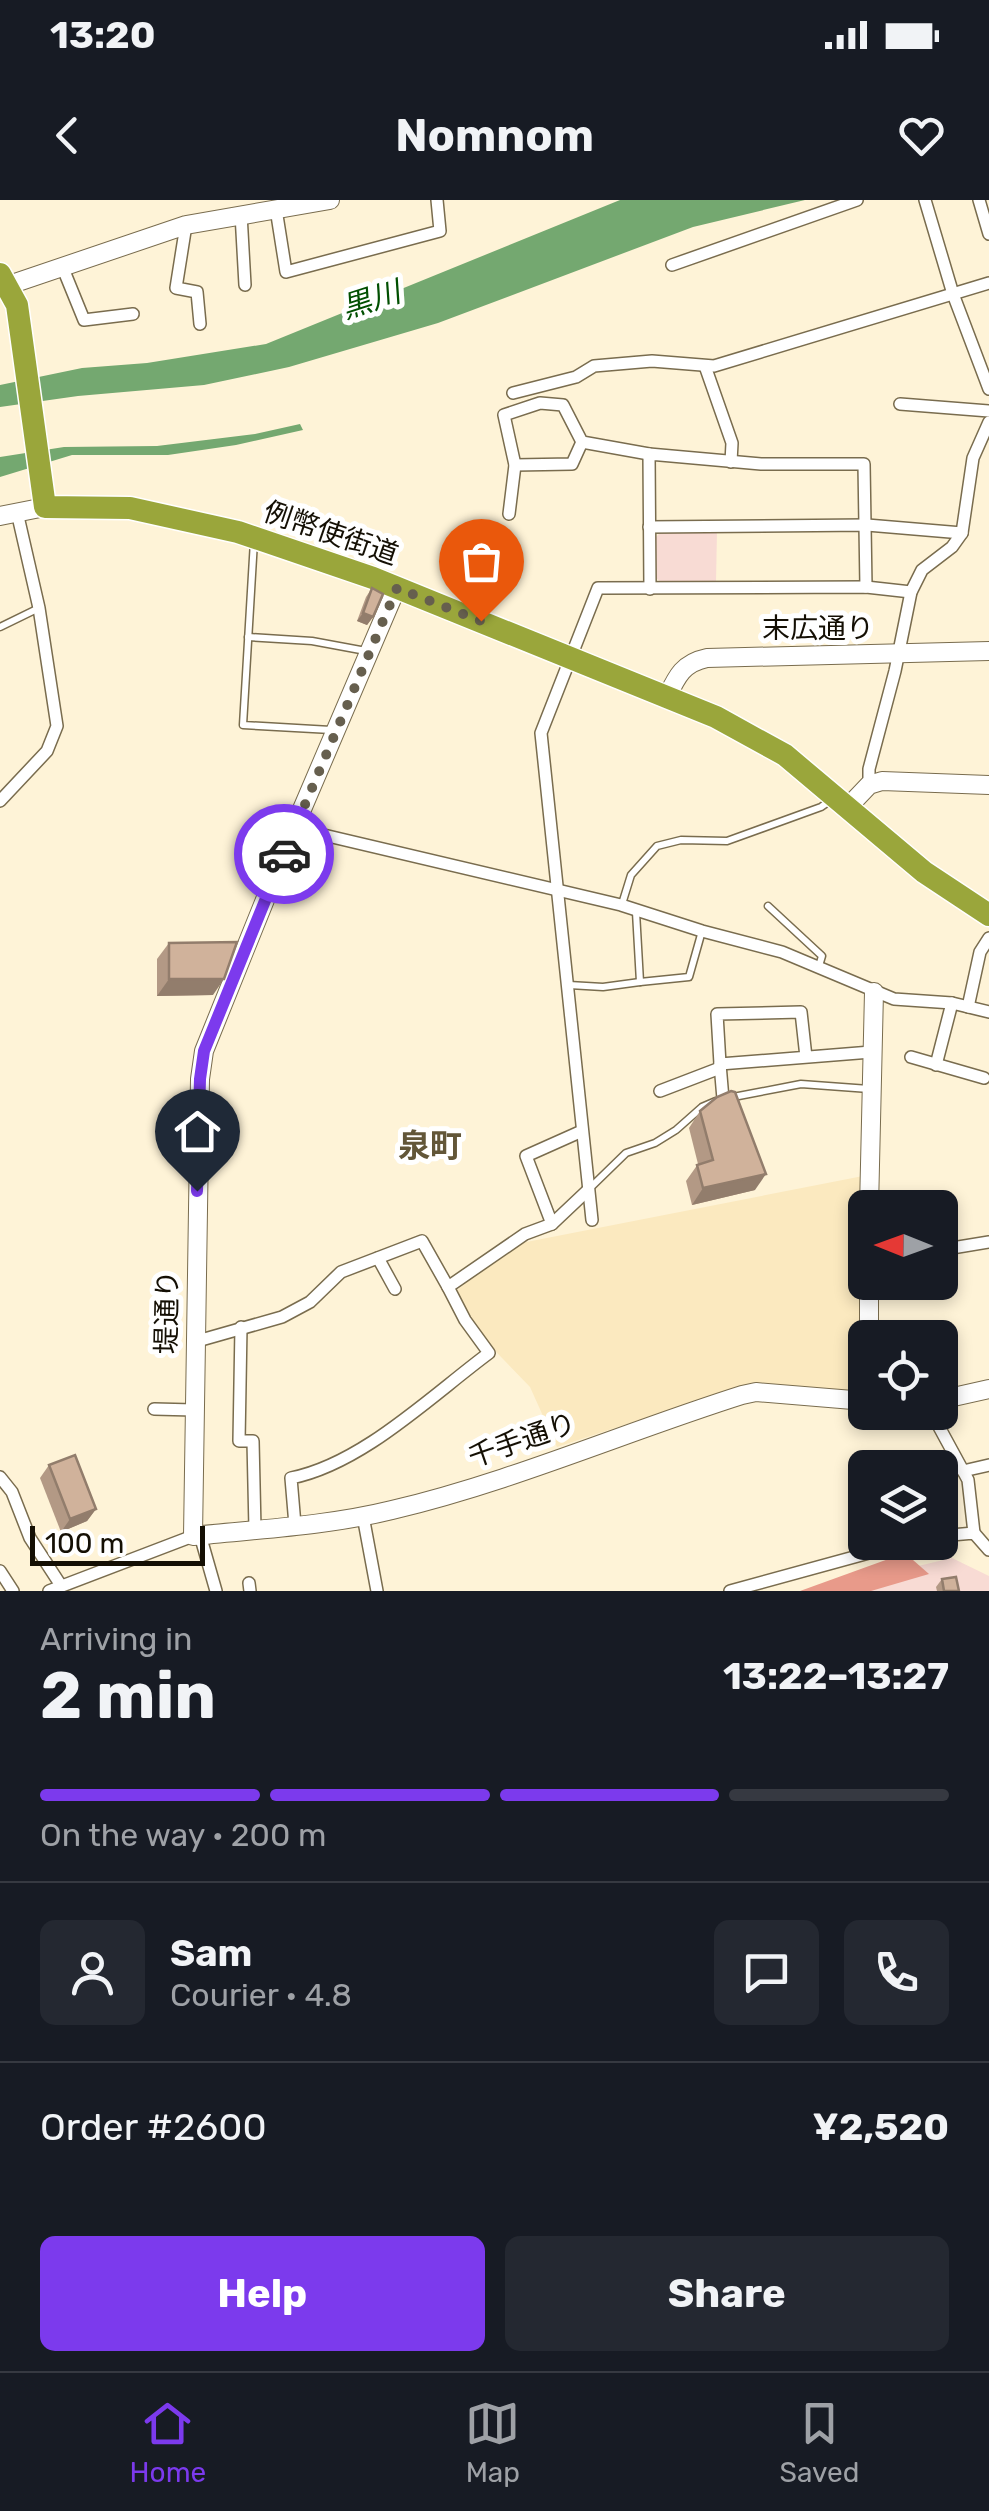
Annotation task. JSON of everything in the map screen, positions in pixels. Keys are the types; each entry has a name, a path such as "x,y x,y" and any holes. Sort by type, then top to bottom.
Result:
{"highway":[{"path":"4,280 17,305 44,495"},
{"name":"例幣使街道","path":"44,495 130,508 254,538 397,588 570,656 752,734 785,755 940,885 989,916"}],"street":[{"path":"4,280 62,266 186,225 330,200"},
{"path":"276,208 286,272 440,231 436,200"},
{"path":"672,266 857,200"},
{"path":"924,200 953,294 989,389"},
{"path":"979,200 989,234"},
{"path":"242,214 245,285"},
{"path":"186,225 176,288 197,292 200,324"},
{"path":"62,266 84,320 133,314"},
{"path":"514,393 576,376 594,366 652,361 705,366 989,282"},
{"path":"705,366 732,443 731,462"},
{"path":"509,514 515,465 504,415 540,403 564,405 582,442"},
{"path":"900,404 989,411"},
{"path":"869,785 869,769 911,592 922,570 952,548 962,534 973,458 989,422"},
{"path":"582,442 648,454 731,462 864,464 866,587"},
{"path":"515,465 572,464 582,442"},
{"path":"648,454 650,589"},
{"path":"0,801 47,751 58,726 39,608 9,514 44,495"},
{"path":"649,526 867,525 962,534"},
{"path":"592,1220 541,733 598,588 866,587 911,592"},
{"name":"堤通り","path":"197,1536 194,1342 201,1066 294,828 397,588"},
{"name":"末広通り","path":"666,697 683,668 692,661 708,658 989,651"},
{"path":"842,802 869,785 898,780 989,785"},
{"path":"294,828 622,905 782,952 894,1000 952,1003 989,1012"},
{"path":"968,1006 980,952 989,938"},
{"path":"869,1190 874,992"},
{"path":"936,1064 952,1003"},
{"path":"723,1099 717,1014 802,1012 806,1057"},
{"path":"660,1091 720,1066 871,1052"},
{"path":"911,1058 984,1078"},
{"path":"552,1224 526,1156 582,1131"},
{"path":"448,1287 526,1234 552,1224 588,1190"},
{"path":"194,1342 282,1317 310,1302 341,1272 422,1242 488,1353 354,1454 326,1468 291,1478 295,1524"},
{"path":"958,1247 989,1242"},
{"path":"378,1258 395,1289"},
{"path":"240,1328 239,1441 253,1441 255,1529"},
{"path":"958,1396 989,1390"},
{"name":"千手通り","path":"197,1536 363,1516 492,1480 756,1392 848,1400"},
{"path":"154,1409 194,1410"},
{"path":"940,1430 962,1471 972,1502 974,1533 989,1550"},
{"path":"962,1471 989,1465"},
{"path":"0,1477 12,1492 55,1588 197,1536 216,1591"},
{"path":"363,1516 377,1591"},
{"path":"958,1534 974,1533"},
{"path":"730,1591 848,1559"},
{"path":"0,1571 13,1591"}],"lane":[{"path":"254,538 244,725 338,730"},
{"path":"0,627 39,608"},
{"path":"248,637 312,641 370,652"},
{"path":"622,905 631,875 657,846 681,840 726,840 842,802"},
{"path":"768,906 822,956 820,966"},
{"path":"636,911 640,982"},
{"path":"567,984 603,987 688,977 702,931"},
{"path":"588,1190 626,1153 654,1144 702,1107 723,1099 801,1084 870,1089"}],"shaded area":[{"path":"620,200 805,200 693,227 438,323 289,367 204,385 0,407 0,385 82,368 147,363 266,344"},
{"path":"300,424 303,430 236,445 168,455 72,455 0,477 0,457 64,447 157,446 255,434"},
{"path":"717,531 716,582 662,583 655,577 655,538 661,532"},
{"path":"863,1176 863,1190 848,1190 848,1300 862,1300 862,1320 848,1320 848,1390 752,1383 557,1447 530,1387 474,1329 456,1291 511,1245"},
{"path":"886,1560 913,1560 929,1574 871,1591 800,1591"},
{"path":"944,1560 956,1560 989,1576 989,1591 812,1591"}],"building":[{"path":"372,588 383,594 373,617 363,613"},
{"path":"237,942 224,979 169,979 169,943"},
{"path":"735,1092 766,1174 703,1188 697,1165 713,1160 700,1111"},
{"path":"75,1455 96,1509 70,1519 49,1465"},
{"path":"956,1577 959,1591 944,1591 942,1579"}],"way so far":[{"path":"284,854 397,588 481,621"}],"district":[{"name":"泉町","path":"430,1146"}],"route":[{"path":"197,1191 204,1051 284,854"}],"water label":[{"name":"黒川","path":"371,300"}]}
